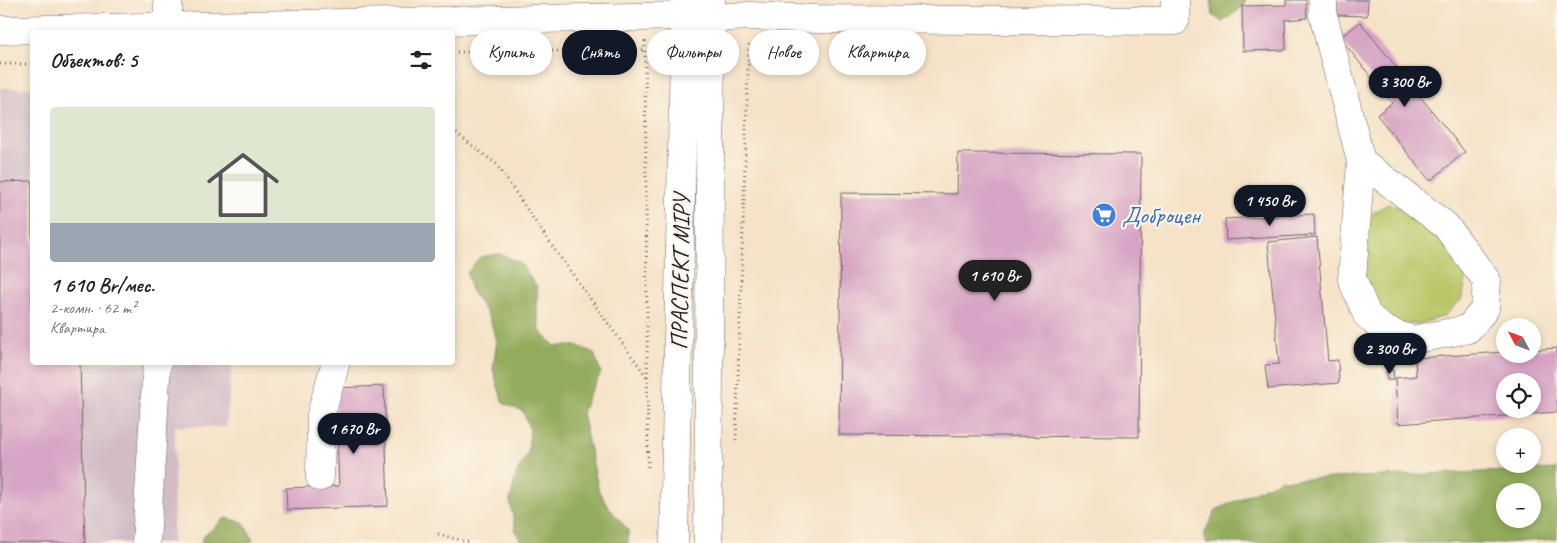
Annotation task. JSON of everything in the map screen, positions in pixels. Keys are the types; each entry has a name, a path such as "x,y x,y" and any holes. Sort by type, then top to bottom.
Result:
{"street":[{"path":"0,30 168,19 350,27 644,18 698,9 750,16 817,19 1175,21 1175,0"},
{"path":"1323,0 1323,15 1361,161 1352,278 1367,315 1384,330 1412,340 1468,328 1485,309 1487,281 1446,226 1361,161"},
{"name":"ПРАСПЕКТ МІРУ","path":"674,543 698,9"},
{"name":"ПРАСПЕКТ МІРУ","path":"698,9 708,543"},
{"path":"146,543 156,365"},
{"path":"320,477 321,414 335,365"}],"path":[{"path":"736,445 750,16"},
{"path":"644,18 648,474"},
{"path":"455,52 645,50"},
{"path":"0,64 30,64"},
{"path":"455,132 496,164 552,246 648,378"},
{"path":"438,534 471,543"}],"shaded area":[{"path":"0,88 30,88 30,365 232,365 226,427 175,426 173,543 0,543"}],"green space":[{"path":"1211,0 1246,0 1242,7 1223,22 1213,16"},
{"path":"1388,204 1417,213 1462,264 1466,281 1461,300 1445,316 1419,324 1398,324 1381,314 1363,272 1363,227 1374,212"},
{"path":"500,254 520,263 537,287 540,331 555,346 578,346 594,353 601,373 589,394 582,413 599,492 610,509 628,530 628,543 522,543 516,532 510,501 516,475 528,453 530,430 523,411 503,403 493,369 497,341 489,317 471,290 467,273 480,257"},
{"path":"1557,469 1557,539 1502,543 1207,543 1203,536 1216,510 1280,480 1496,471 1496,473 1541,473 1541,470"},
{"path":"225,518 243,522 253,539 251,543 201,543 203,537"}],"building":[{"path":"1286,0 1306,0 1307,18 1285,20 1286,50 1243,51 1242,6 1286,5"},
{"path":"1336,0 1368,0 1367,16 1335,15"},
{"path":"1360,22 1465,152 1430,181 1377,115 1392,103 1340,38"},
{"path":"958,153 1141,154 1139,437 839,435 841,193 957,194"},
{"path":"30,181 30,365 80,365 85,543 0,543 0,182"},
{"path":"1314,214 1315,235 1226,240 1225,219"},
{"path":"1317,237 1328,361 1338,360 1339,383 1268,389 1265,365 1279,364 1268,242"},
{"path":"1557,348 1557,412 1541,413 1541,373 1496,373 1496,417 1398,424 1395,378 1416,376 1415,358 1496,353 1496,363 1541,363 1541,349"},
{"path":"1393,370 1394,380 1387,380 1386,371"},
{"path":"384,386 388,506 287,510 286,488 339,486 335,388"}],"place":[{"name":"Доброцен","path":"1104,215"}]}
